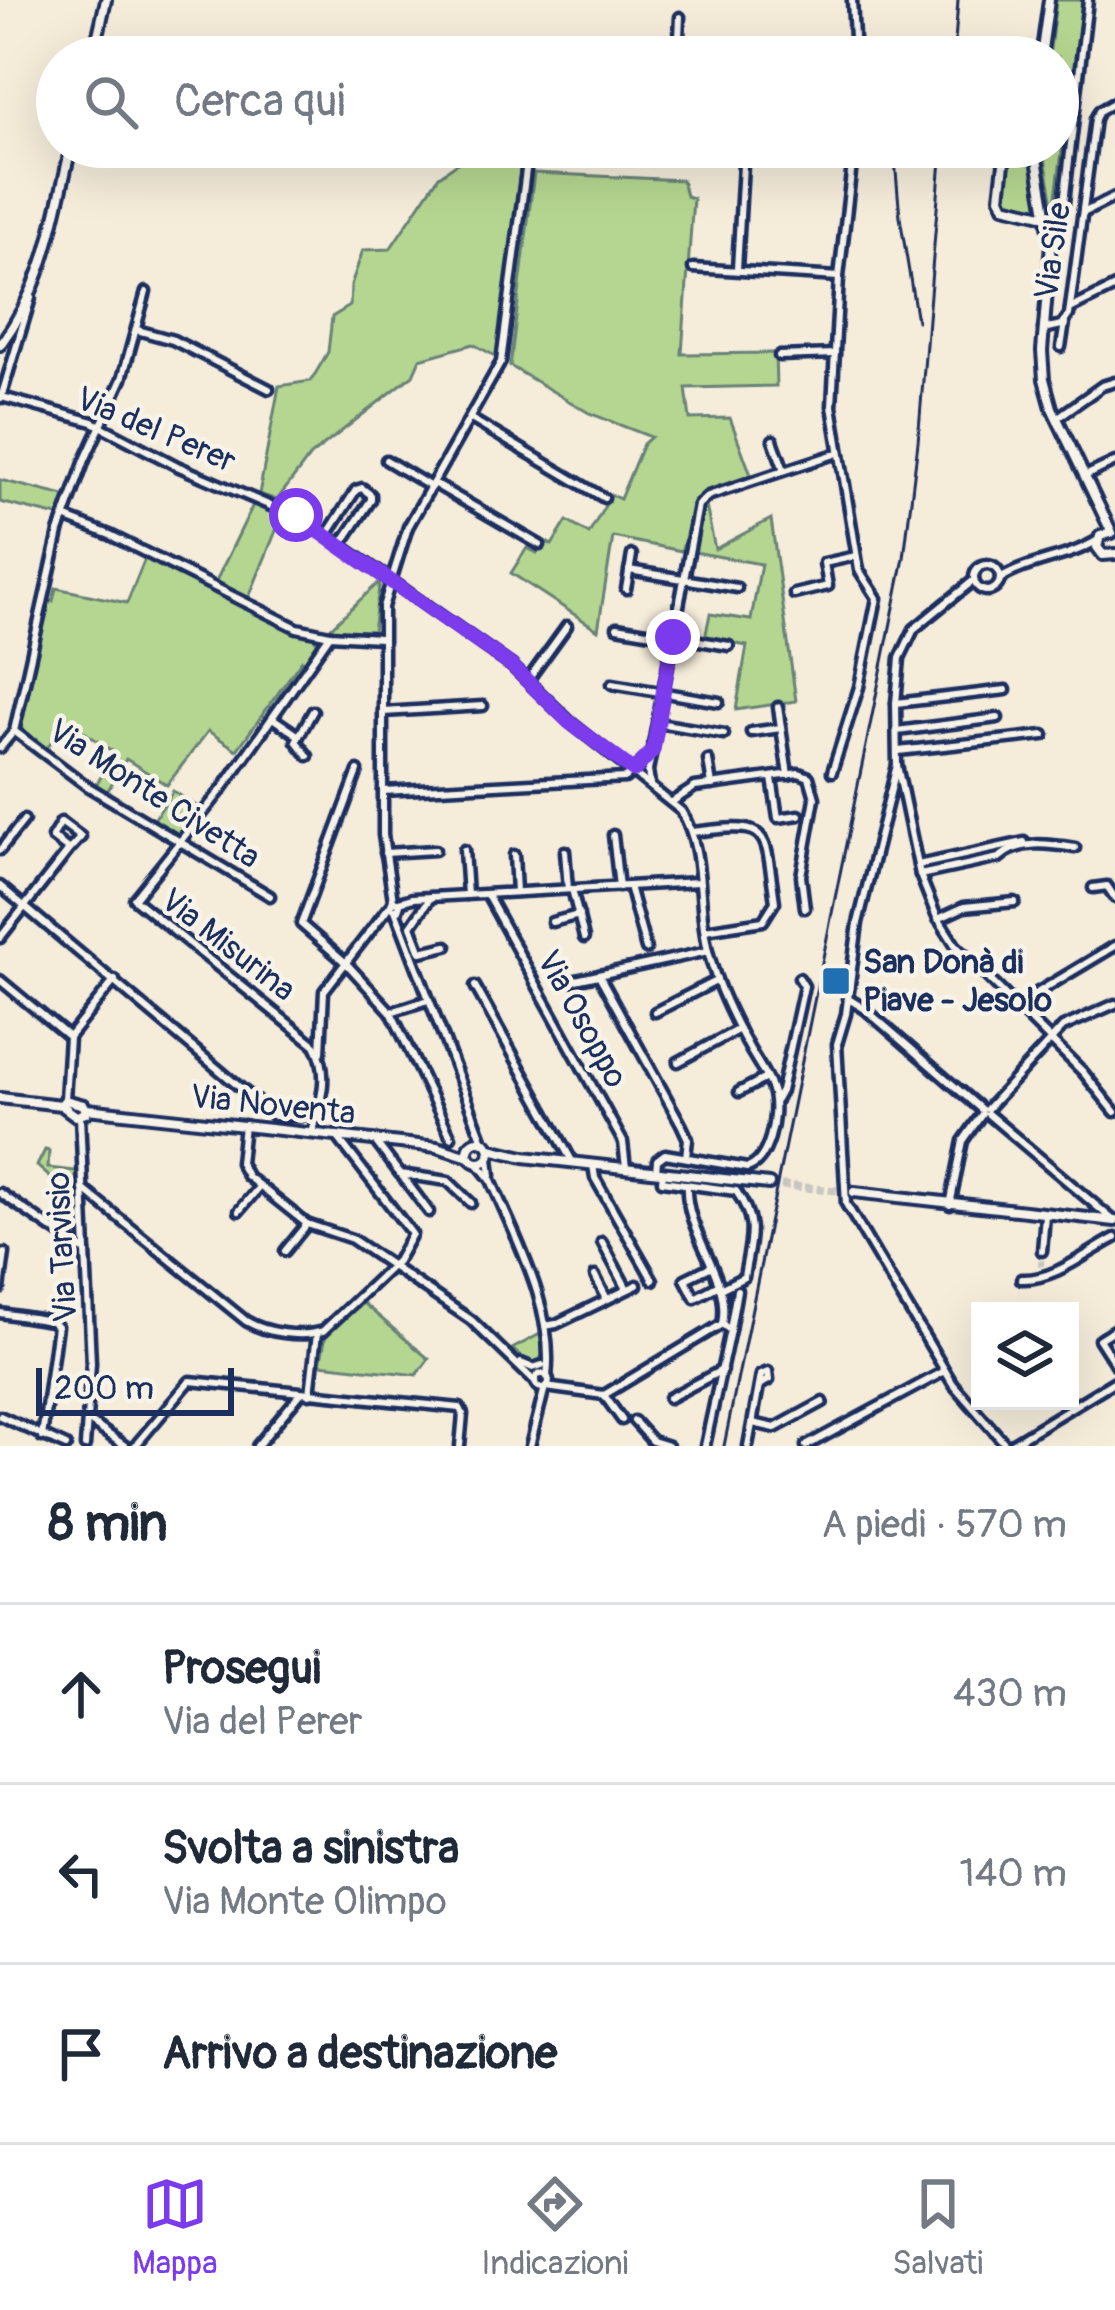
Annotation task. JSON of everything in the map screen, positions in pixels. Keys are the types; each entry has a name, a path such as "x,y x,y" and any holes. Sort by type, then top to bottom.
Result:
{"street":[{"path":"98,36 106,0"},
{"path":"852,0 854,36"},
{"path":"1044,36 1049,0"},
{"path":"1079,76 1088,0"},
{"path":"679,36 680,16"},
{"name":"Via Sile","path":"1043,329 1065,323 1070,309 1096,116 1115,102"},
{"path":"1,398 66,168"},
{"path":"526,168 501,362 403,539 389,581 380,638 382,791 394,905 545,1326 548,1343 530,1446"},
{"path":"736,270 743,168"},
{"path":"832,772 856,699 876,606 875,593 859,570 832,406 852,168"},
{"path":"1003,168 1000,197 1004,206 1045,215"},
{"path":"1038,168 1050,232 1044,379 1057,418 1114,534 1079,551 1018,568 981,566 962,594 928,615 907,638 896,703 897,765 858,923 836,1052 846,1204 945,1370 1007,1446 1115,1382"},
{"path":"1050,232 1058,229 1068,168"},
{"path":"1083,213 1115,197"},
{"path":"693,268 839,277"},
{"path":"1070,309 1115,286"},
{"name":"Via Monte Civetta","path":"0,748 14,731 64,517 137,330 146,292"},
{"path":"0,345 32,298"},
{"path":"1061,347 1065,323"},
{"path":"137,330 173,340 269,389"},
{"path":"779,356 835,354"},
{"path":"1057,418 1115,382"},
{"name":"Via del Perer","path":"1,398 102,426 177,466 296,515 528,680 569,722 672,802 692,832 704,930 717,980 774,1103"},
{"path":"471,418 604,498"},
{"path":"773,440 784,471"},
{"path":"650,784 692,523 701,501 838,453"},
{"path":"386,460 540,545"},
{"path":"1085,476 1115,462"},
{"path":"326,535 362,488 371,500 341,545"},
{"path":"1101,512 1099,538 1110,556"},
{"path":"64,517 179,568 274,618 330,635 380,638"},
{"path":"1079,551 1110,556"},
{"path":"626,590 632,555"},
{"path":"794,594 828,586 824,563 856,556"},
{"path":"962,594 994,589 1018,568"},
{"path":"997,569 1000,579"},
{"path":"629,570 737,588"},
{"path":"974,580 981,590"},
{"path":"528,680 567,626"},
{"path":"617,627 730,646"},
{"name":"Via Misurina","path":"320,1056 303,1034 134,902 274,719 330,635"},
{"path":"612,684 718,702"},
{"path":"896,703 1006,690"},
{"path":"383,712 483,706"},
{"path":"778,707 788,775"},
{"path":"308,756 296,741 314,711"},
{"path":"897,731 998,718"},
{"path":"274,719 299,736"},
{"path":"658,722 724,734"},
{"path":"751,732 781,728"},
{"name":"Via Monte Civetta","path":"14,731 87,786 270,896"},
{"path":"898,751 1044,735"},
{"path":"382,791 625,778 652,754"},
{"path":"708,760 712,785"},
{"path":"897,765 919,870 938,919 955,945 1115,1112"},
{"path":"358,770 301,924 391,1012 451,1137"},
{"path":"672,802 695,788 805,775 815,788 801,876 806,908"},
{"path":"772,778 778,818 799,814"},
{"path":"0,850 24,820"},
{"path":"0,938 81,837 61,822 52,836 69,850"},
{"path":"692,832 746,826 760,832 766,842 775,902 763,922 704,930"},
{"path":"613,835 619,887"},
{"path":"919,870 1024,842"},
{"path":"919,870 999,859 1006,851 1045,843 1075,848"},
{"path":"386,853 435,850"},
{"path":"464,850 467,896"},
{"path":"565,851 584,938"},
{"path":"514,855 516,892"},
{"path":"303,1034 313,1032 324,992 394,905 431,897 698,882"},
{"path":"0,886 268,1111 285,1118 302,1116 320,1102"},
{"path":"629,886 646,949"},
{"path":"1093,888 1107,886 1115,898"},
{"name":"Via Osoppo","path":"487,895 623,1142 626,1168"},
{"path":"431,897 411,926 422,952 447,946"},
{"path":"938,919 964,907 1015,902"},
{"path":"552,922 578,915"},
{"path":"1015,1006 1115,946"},
{"path":"571,981 708,951"},
{"path":"599,975 681,1124 688,1139 686,1156"},
{"path":"660,1171 656,1160 665,1154 742,1167 757,1165 764,1157 804,986 799,978"},
{"path":"0,980 69,1037"},
{"path":"63,1102 69,1037 115,980"},
{"path":"656,1012 717,980"},
{"path":"475,986 572,1162"},
{"path":"847,998 877,1018 1096,1205 1109,1223"},
{"path":"391,1012 428,1000"},
{"path":"950,1205 963,1142 985,1112 1072,1020 1115,1004"},
{"path":"312,1130 324,1080 320,1012"},
{"path":"678,1062 739,1029"},
{"path":"739,1092 766,1078"},
{"path":"0,1099 63,1102 83,1113"},
{"name":"Via Noventa","path":"83,1113 312,1130 769,1184"},
{"name":"Via Tarvisio","path":"83,1113 92,1363 85,1446"},
{"path":"302,1116 312,1130"},
{"path":"284,1130 285,1118"},
{"path":"244,1125 240,1163 247,1176 307,1224 343,1234 394,1264 471,1320 542,1382 562,1390 604,1395 726,1327 737,1290"},
{"path":"257,1446 305,1393 317,1334 394,1264 411,1240 411,1228 336,1136"},
{"path":"350,1151 351,1137"},
{"name":"Via Noventa","path":"374,1140 428,1212"},
{"name":"Via Noventa","path":"386,1156 392,1142"},
{"path":"480,1148 478,1164 491,1180"},
{"path":"593,1165 595,1178 653,1280"},
{"name":"Via Noventa","path":"660,1171 662,1181 687,1184"},
{"path":"400,1174 448,1181 472,1203"},
{"path":"705,1446 722,1370 725,1307 719,1287 686,1210 687,1184 736,1191 754,1220 743,1277 719,1287 695,1298 685,1279 710,1267"},
{"path":"238,1211 260,1186"},
{"path":"83,1189 246,1321 262,1329 317,1334"},
{"path":"854,1192 1109,1223"},
{"path":"0,1193 86,1252"},
{"path":"1096,1205 1109,1223"},
{"path":"1042,1251 1046,1216"},
{"path":"285,1252 307,1224"},
{"path":"1022,1279 1040,1276 1115,1238"},
{"path":"602,1242 627,1289"},
{"path":"0,1288 4,1253"},
{"path":"1040,1266 1040,1276"},
{"path":"596,1276 607,1299"},
{"path":"545,1326 637,1285"},
{"path":"0,1313 57,1326 42,1437"},
{"path":"1115,1329 1099,1339 1115,1364"},
{"path":"542,1382 548,1343"},
{"path":"513,1358 532,1367 542,1365"},
{"path":"669,1398 722,1370"},
{"path":"806,1446 945,1370"},
{"path":"135,1446 190,1381 460,1408 460,1446"},
{"path":"748,1446 760,1385"},
{"path":"604,1395 622,1420"},
{"path":"753,1424 775,1428 823,1402"},
{"path":"0,1416 66,1446"},
{"path":"89,1421 125,1446"},
{"path":"634,1421 652,1441 668,1446"}],"green space":[{"path":"1056,0 1083,0 1078,36 1052,36"},
{"path":"450,168 520,168 497,357 473,344 420,359 413,375 310,456 277,500 259,494 279,386 311,381 328,352 332,317 350,306 351,285 363,250 390,249 439,176"},
{"path":"1008,168 1034,168 1042,209 1011,205 1006,200"},
{"path":"1047,168 1060,168 1054,210"},
{"path":"534,173 682,180 686,196 693,198 682,354 775,353 776,386 686,388 690,419 730,418 751,475 699,497 681,551 613,537 598,630 511,573 527,548 537,553 545,541 552,545 567,521 589,534 611,495 620,499 643,444 651,437 589,413 510,366"},
{"path":"0,480 65,496 58,516 0,502"},
{"path":"254,503 282,516 245,599 216,581"},
{"path":"706,506 715,549 771,519 796,701 736,710 747,646 705,638 710,614 751,620 761,564 694,552"},
{"path":"146,556 240,607 313,636 319,645 307,663 302,660 237,750 208,731 167,785 126,759 107,792 96,785 115,753 65,719 46,750 21,730 47,600 53,601 56,588 127,603"},
{"path":"380,581 373,631 328,630 376,585"},
{"path":"173,791 195,805 192,811 196,814 178,834 153,821"},
{"path":"45,1150 49,1151 48,1168 76,1171 79,1236 62,1224 77,1201 37,1166"},
{"path":"363,1303 429,1359 417,1375 320,1364 326,1335"},
{"path":"540,1334 543,1353 539,1362 530,1364 512,1349"}],"tunnel":[{"path":"769,1184 851,1192"},
{"path":"1041,1266 1042,1251"}],"railway":[{"path":"955,36 958,0"},
{"path":"896,168 917,321"},
{"path":"724,1446 904,558 940,168"}],"place":[{"name":"San Donà di Piave - Jesolo","path":"836,981"}],"route":[{"path":"296,515 512,666 569,722 634,771 652,754 673,637"}]}
